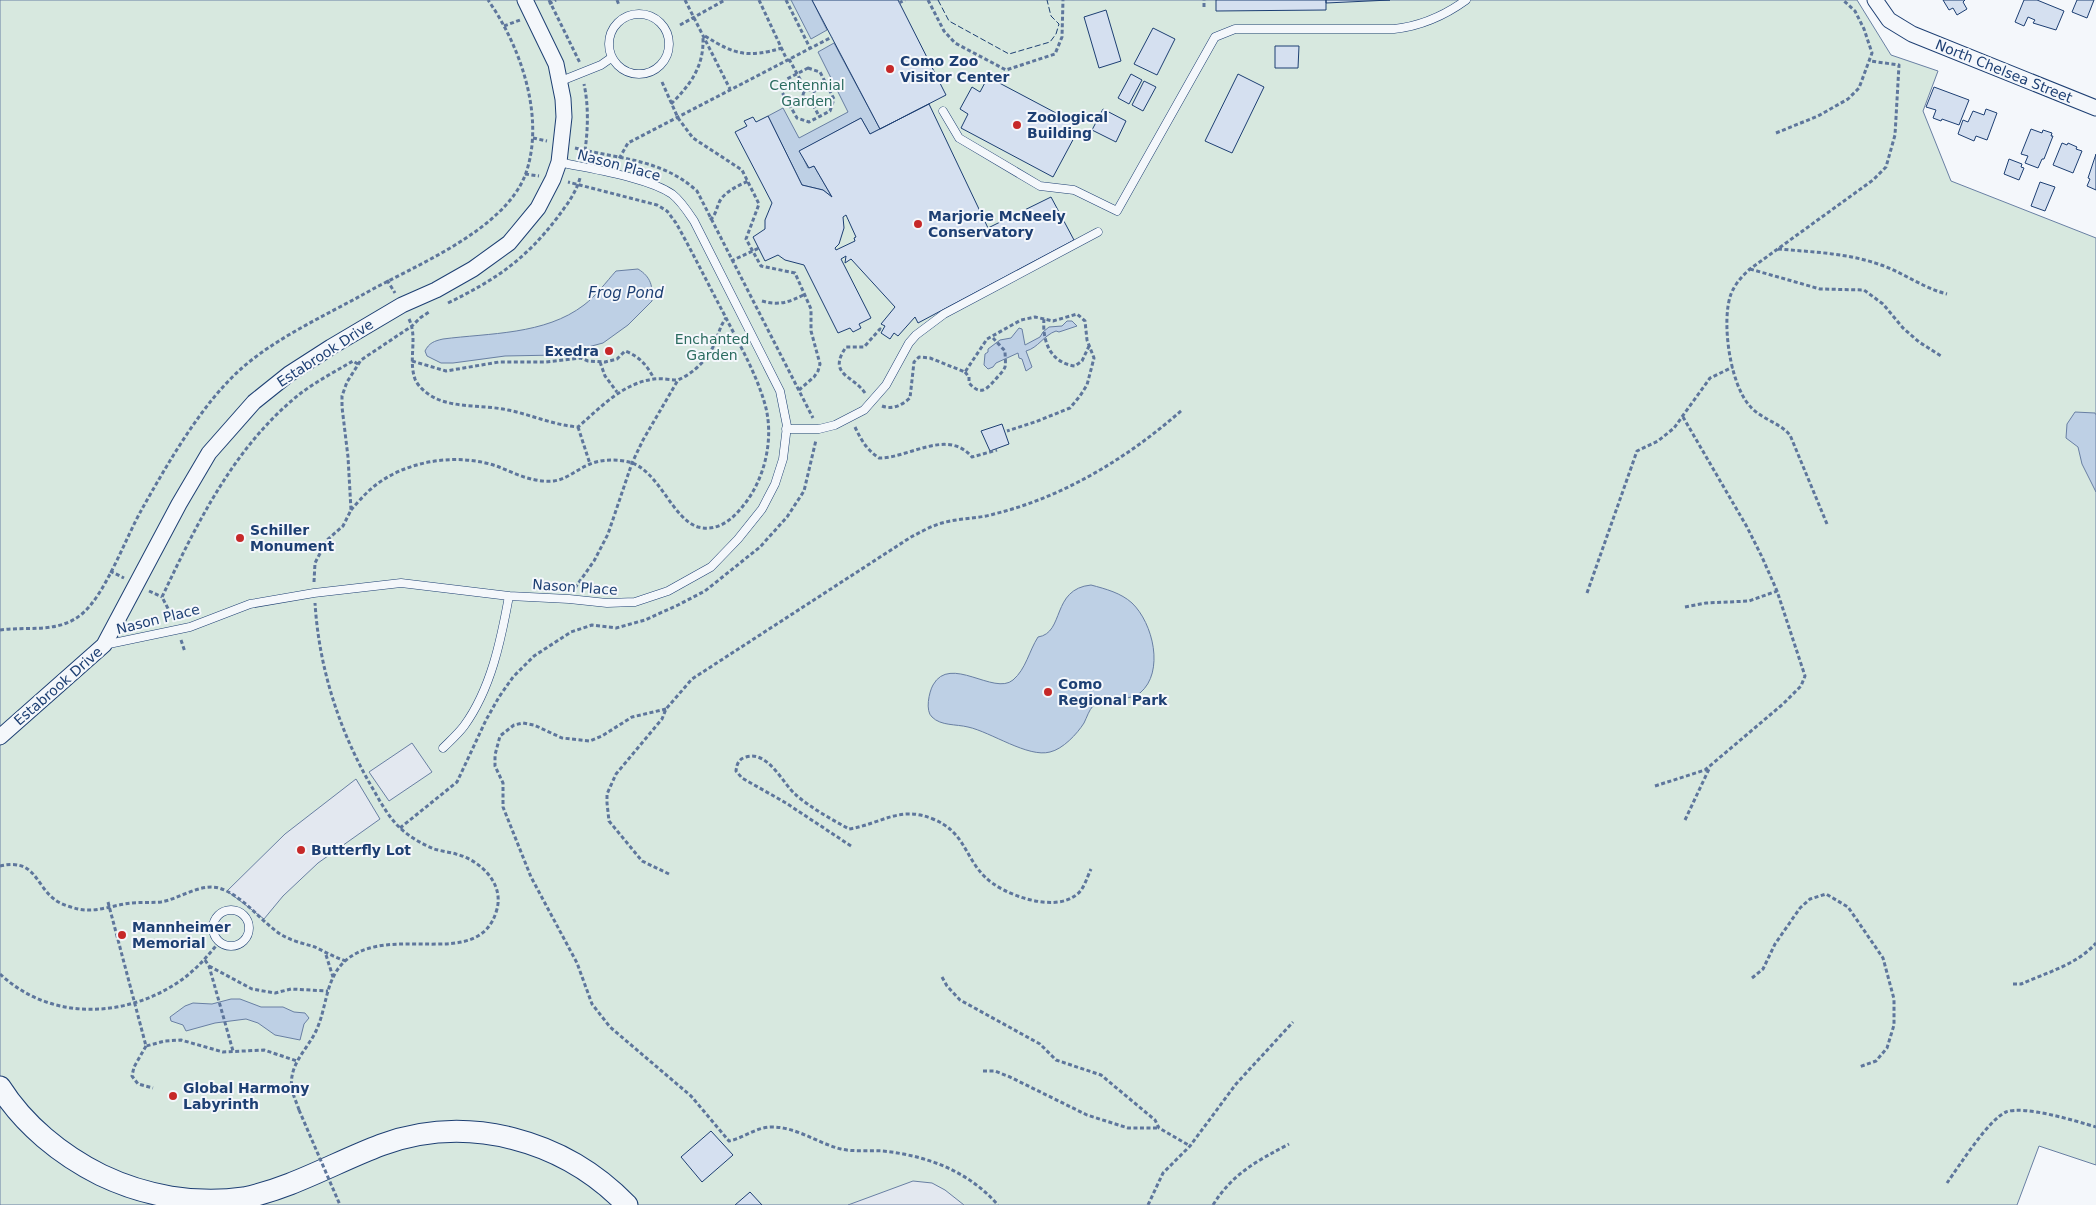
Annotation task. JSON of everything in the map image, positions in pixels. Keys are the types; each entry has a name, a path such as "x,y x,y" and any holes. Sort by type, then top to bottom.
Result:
{"main road":[{"path":"0,1087 7,1098 31,1125 83,1166 118,1182 160,1196 212,1202 244,1198 275,1189 383,1144 410,1136 437,1132 468,1131 500,1134 552,1151 580,1166 602,1182 627,1205"}],"street":[{"name":"Estabrook Drive","path":"0,737 104,645 149,559 209,453 254,402 289,374 331,347 402,305 436,290 473,269 509,242 538,208 553,179 559,162 564,117 561,81 549,48 525,0"},
{"name":"North Chelsea Street","path":"1875,0 1889,20 1912,34 2096,108"}],"lane":[{"path":"942,111 959,138 1040,186 1074,190 1117,211 1215,37 1235,29 1384,29 1414,27 1454,8 1466,0"},
{"path":"635,14 654,17 667,31 669,41 668,52 664,62 647,74 636,75 626,72 611,58 608,48 609,39 618,22 626,16 635,14"},
{"path":"561,81 601,65 611,58"},
{"name":"Nason Place","path":"104,645 190,627 250,604 314,593 401,583 508,596 607,603 635,602 668,591 710,567 738,539 762,509 775,484 783,459 786,429 780,391 686,208 672,194 655,186 612,173 559,162"},
{"path":"786,429 819,429 835,425 864,410 872,404 886,385 909,343 916,335 944,314 1098,232"},
{"path":"442,748 464,726 478,703 488,680 497,650 508,596"},
{"path":"228,910 238,911 246,917 249,924 249,932 245,939 233,946 220,941 214,932 217,916 228,910"}],"path":[{"path":"0,630 20,628 44,629 65,624 84,612 106,579 141,511 184,439 213,400 242,368 276,344 314,322 388,280 449,250 485,224 511,199 525,174 533,138 529,90 504,26 488,0"},
{"path":"617,0 619,5"},
{"path":"685,0 730,89"},
{"path":"680,25 725,0"},
{"path":"759,0 788,60 806,90 804,97 790,105"},
{"path":"786,0 810,48"},
{"path":"899,2 905,0"},
{"path":"928,0 944,31 955,43 1006,70 1055,54 1062,37 1063,0"},
{"path":"1204,0 1204,7"},
{"path":"1776,133 1818,116 1848,99 1859,88 1872,53 1864,29 1855,11 1843,0"},
{"path":"703,35 719,45 738,53 760,54 782,48"},
{"path":"671,104 694,78 701,62 703,35"},
{"path":"612,173 628,143 832,37"},
{"path":"1826,524 1790,435 1784,428 1761,416 1751,408 1739,390 1733,367 1728,332 1728,303 1735,285 1750,269 1873,180 1886,167 1894,135 1899,65 1870,61"},
{"path":"808,68 820,72 827,85 834,98 830,111 809,122 797,118 782,92 786,79 808,68"},
{"path":"662,82 678,118 692,138 718,156 735,164 742,170 748,181 759,204 746,239 761,266 795,273 805,294 811,309 811,331 820,364 814,377 799,390"},
{"path":"806,90 813,92 827,85"},
{"path":"810,99 813,96 813,92"},
{"path":"804,97 810,99 819,116"},
{"path":"400,828 457,782 499,697 513,677 534,656 571,632 592,625 616,628 645,620 678,605 704,591 760,546 787,517 804,492 819,429 731,261 697,191 686,181 658,166 533,138"},
{"path":"340,1205 299,1110 292,1088 296,1061 313,1037 323,1017 328,991 336,971 358,953 376,946 411,943 452,945 469,941 484,932 494,919 498,906 498,890 487,873 474,861 457,854 435,849 400,828 388,815 361,769 337,715 325,668 316,616 314,593 315,563 327,540 343,526 351,510 372,488 391,476 414,466 446,460 472,461 498,467 517,476 539,480 554,480 568,476 590,464 612,460 632,463 647,473 686,521 698,527 710,528 725,524 734,517 748,500 760,478 766,456 768,425 764,402 748,361 676,223 667,211 646,201 525,174"},
{"path":"710,220 715,215 721,200 728,191 748,181"},
{"path":"731,261 759,248"},
{"path":"1778,248 1865,260 1895,270 1925,286 1947,294"},
{"path":"1750,269 1820,289 1864,290 1883,304 1903,328 1919,342 1941,356"},
{"path":"762,301 784,304 805,294"},
{"path":"965,372 988,339 993,338 1027,317 1053,321 1077,314 1085,321 1089,346 1094,358 1093,368 1087,385 1070,408 1007,431"},
{"path":"569,599 608,534 632,463 643,440 678,380 693,370 712,349 726,318"},
{"path":"1044,319 1043,332 1048,348 1058,361 1074,366 1082,361 1089,346"},
{"path":"351,510 342,396 347,382 361,360 412,326 412,361 415,379 422,389 437,399 510,410 550,423 578,427"},
{"path":"883,330 880,328 864,347 846,347 840,356 839,362 844,376 859,386 872,404 876,403 888,408 902,405 910,398 914,362 919,357 930,358 965,372 969,377 969,383 974,389 982,391 989,388 1002,372 1005,361 1005,351 993,338"},
{"path":"412,361 446,371 499,362 546,362 581,358 600,362 617,359 625,351 643,361 654,379"},
{"path":"185,652 178,630 162,597 177,565 228,473 263,428 301,393 353,361 358,364"},
{"path":"600,362 605,376 617,392"},
{"path":"1587,593 1637,451 1658,441 1683,417 1710,378 1733,367"},
{"path":"578,427 617,392 654,379 678,380"},
{"path":"669,874 642,861 609,821 607,794 616,774 662,719 666,709 692,679 904,541 944,522 995,514 1055,492 1115,462 1137,448 1182,410"},
{"path":"851,417 861,441 879,458 909,453 927,446 945,443 968,452 972,457 997,450"},
{"path":"1655,786 1705,770 1783,704 1804,682 1803,669 1777,591 1747,527 1683,417"},
{"path":"578,427 590,464"},
{"path":"1685,607 1706,603 1748,601 1777,591"},
{"path":"666,709 632,717 602,736 590,741 562,738 523,723 506,730 500,736 497,744 495,766 502,782 503,807 531,877 577,963 592,1004 610,1027 691,1096 729,1141 754,1130 770,1127 787,1128 828,1146 845,1150 903,1153 963,1174 986,1192 998,1205"},
{"path":"851,846 786,803 742,778 736,771 737,764 742,758 750,756 762,758 772,766 797,796 849,829 872,824 904,813 920,814 934,819 955,832 984,876 993,884 1034,902 1056,903 1076,895 1082,888 1091,869"},
{"path":"1685,820 1712,765"},
{"path":"0,866 16,865 30,870 53,898 61,904 79,909 97,910 132,903 161,902 203,888 219,888 238,898 277,932 318,948 325,954 346,961"},
{"path":"1752,978 1763,969 1786,927 1800,908 1810,900 1826,894 1848,907 1883,958 1894,999 1894,1024 1887,1048 1876,1061 1859,1068"},
{"path":"108,902 146,1046 134,1067 132,1076 138,1084 153,1088"},
{"path":"0,974 26,994 48,1004 66,1008 92,1010 135,1002 176,984 205,960 220,941"},
{"path":"2013,984 2021,984 2069,963 2092,948 2096,943"},
{"path":"325,954 333,977"},
{"path":"205,960 209,966 232,1050"},
{"path":"209,966 252,989 275,993 291,989 328,991"},
{"path":"942,977 947,986 960,1000 1040,1044 1056,1060 1100,1075 1155,1120 1159,1128"},
{"path":"1148,1205 1163,1172 1190,1146 1236,1084 1293,1022"},
{"path":"146,1046 165,1041 181,1040 223,1052 232,1050 264,1050 296,1061"},
{"path":"983,1071 995,1071 1010,1077 1087,1115 1128,1128 1159,1128 1190,1146"},
{"path":"1947,1183 1991,1124 2005,1113 2025,1111 2096,1127"},
{"path":"1213,1205 1236,1176 1253,1163 1289,1144"}],"green space":[{"name":"Como Regional Park","path":"0,0 1857,0 1891,55 1938,71 1923,111 1951,181 2096,238 2096,1165 2039,1146 2017,1205 0,1205"}],"shaded area":[{"path":"412,743 432,772 389,801 369,772"},
{"name":"Butterfly Lot","path":"356,779 380,819 318,863 283,896 264,919 227,891 285,834"},
{"path":"913,1181 932,1183 945,1190 964,1205 848,1205"}],"water":[{"path":"791,0 812,0 827,30 811,39"},
{"path":"834,43 880,129 870,134 861,118 800,151 808,168 814,166 832,197 823,190 802,185 768,116 783,108 799,138 848,112 818,52"},
{"name":"Frog Pond","path":"638,269 646,275 650,282 652,301 628,325 603,343 558,355 505,356 453,363 441,363 427,356 425,351 432,343 443,339 498,334 552,322 569,315 584,305 616,271"},
{"path":"1067,321 1072,321 1077,326 1059,332 1056,331 1026,351 1032,367 1026,371 1018,353 996,363 988,369 984,365 985,354 988,352 988,349 1000,340 1011,338 1019,328 1022,329 1025,345 1040,337 1049,327 1062,326"},
{"path":"2075,412 2095,413 2096,415 2096,492 2082,464 2078,447 2066,438 2067,424"},
{"path":"1091,585 1113,592 1128,600 1146,623 1153,648 1154,661 1148,684 1140,693 1129,698 1098,702 1093,706 1074,736 1060,748 1050,752 1041,753 1020,748 977,730 944,723 932,717 928,706 930,692 933,685 941,677 950,673 995,683 1005,684 1013,680 1024,665 1038,637 1046,634 1052,628 1064,602 1070,594 1078,588"},
{"path":"231,999 240,999 261,1007 283,1007 294,1012 305,1013 309,1018 304,1024 300,1040 275,1035 258,1023 246,1019 215,1023 186,1031 183,1025 171,1021 170,1017 185,1006 193,1003 212,1004"}],"building":[{"name":"Como Zoo Visitor Center","path":"812,0 898,0 946,95 880,129"},
{"path":"1216,0 1326,0 1326,10 1216,11"},
{"path":"1326,0 1390,0 1326,3"},
{"path":"1943,0 1965,0 1963,2 1967,9 1957,15 1953,8 1949,10"},
{"path":"2024,0 2037,0 2064,11 2056,30 2033,23 2035,20 2028,17 2024,26 2015,22"},
{"path":"2077,0 2094,0 2087,18 2072,12"},
{"path":"1106,10 1121,61 1099,68 1084,17"},
{"path":"1153,28 1175,39 1157,75 1134,64"},
{"path":"1275,46 1299,46 1298,68 1275,68"},
{"path":"1131,74 1142,80 1129,104 1118,98"},
{"path":"1238,74 1264,87 1232,153 1205,141"},
{"name":"Zoological Building","path":"988,77 1073,122 1068,132 1075,136 1053,177 961,128 968,114 960,109 972,87 980,92"},
{"path":"1144,81 1156,87 1143,111 1132,105"},
{"path":"1934,87 1969,100 1959,125 1933,118 1936,110 1926,107"},
{"name":"Marjorie McNeely Conservatory","path":"929,104 988,228 1051,197 1074,240 918,323 915,317 898,336 894,333 890,339 881,333 885,326 881,324 895,307 851,259 845,263 846,256 841,259 871,318 859,324 861,328 853,332 850,328 838,333 804,265 785,260 778,255 765,261 753,237 765,229 765,220 772,203 735,132 747,126 744,121 753,117 756,122 768,116 802,185 823,190 832,197 814,166 809,168 799,151 861,118 870,134","holes":["846,215 856,237 854,238 855,241 836,250 835,248 839,244 844,228 843,217"]},
{"path":"1103,109 1126,121 1116,142 1092,130"},
{"path":"1986,109 1997,113 1987,140 1976,136 1974,141 1958,134 1963,120 1968,122 1973,111 1984,115"},
{"path":"2031,129 2042,133 2043,130 2052,133 2051,136 2053,136 2044,159 2042,159 2038,168 2025,163 2028,156 2021,154"},
{"path":"2062,143 2067,145 2068,143 2082,151 2073,173 2053,165"},
{"path":"2096,154 2096,190 2087,186"},
{"path":"2009,159 2022,164 2021,167 2024,168 2019,180 2004,174"},
{"path":"2040,182 2055,187 2045,211 2031,206"},
{"path":"1002,424 1009,444 990,451 981,431"},
{"path":"711,1131 733,1155 702,1182 681,1157"},
{"path":"750,1192 762,1205 735,1205"}],"fence":[{"path":"938,0 949,21 1009,54 1050,42 1056,34 1059,24 1051,16 1047,0"}],"place":[{"name":"Como Zoo Visitor Center","path":"890,69"},
{"name":"Zoological Building","path":"1017,125"},
{"name":"Marjorie McNeely Conservatory","path":"918,224"},
{"name":"Exedra","path":"609,351"},
{"name":"Schiller Monument","path":"240,538"},
{"name":"Como Regional Park","path":"1048,692"},
{"name":"Butterfly Lot","path":"301,850"},
{"name":"Mannheimer Memorial","path":"122,935"},
{"name":"Global Harmony Labyrinth","path":"173,1096"}],"park label":[{"name":"Centennial Garden","path":"807,94"},
{"name":"Enchanted Garden","path":"712,348"}]}
